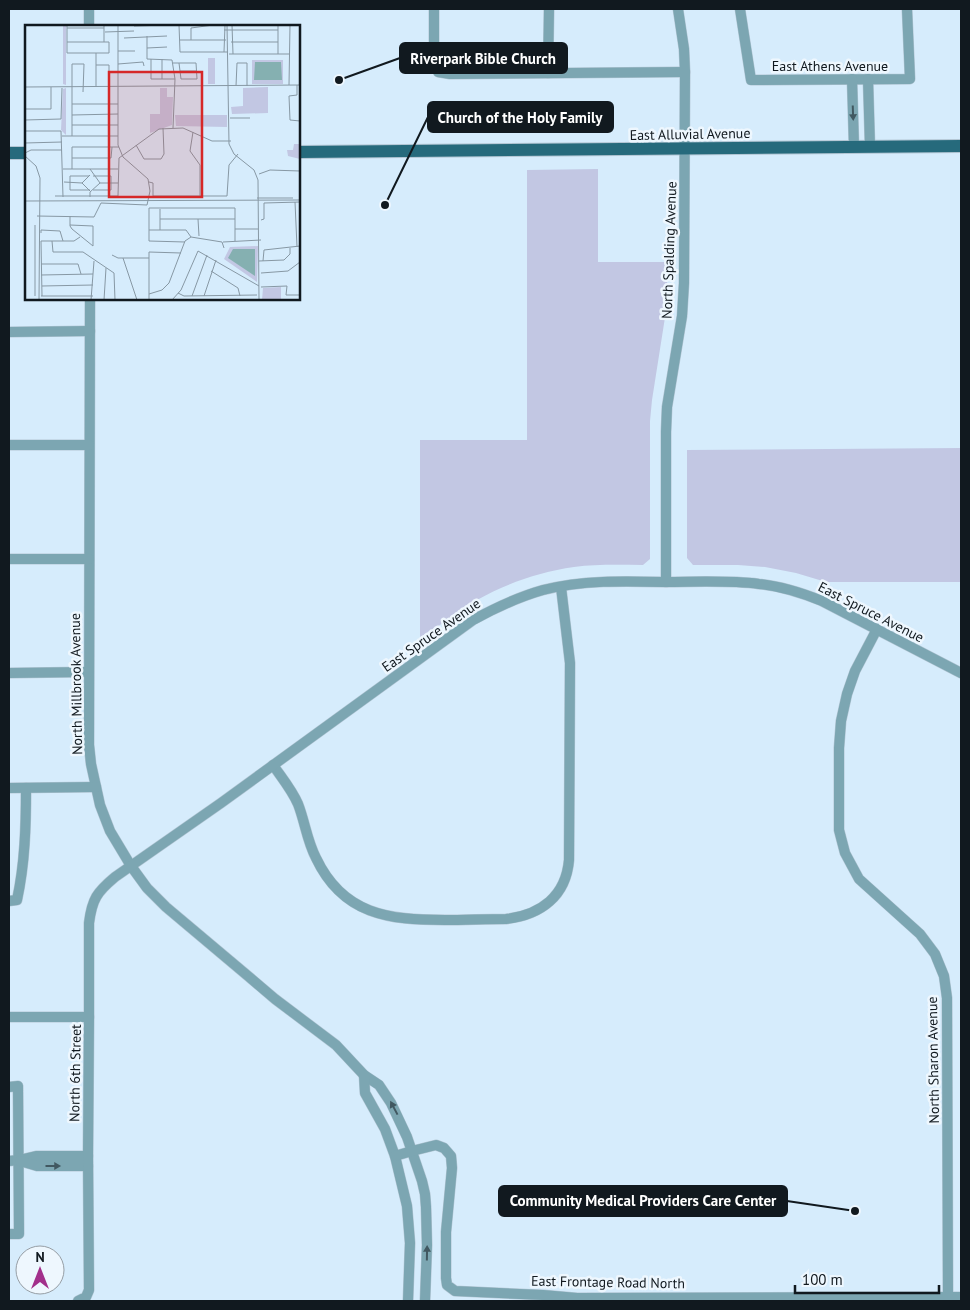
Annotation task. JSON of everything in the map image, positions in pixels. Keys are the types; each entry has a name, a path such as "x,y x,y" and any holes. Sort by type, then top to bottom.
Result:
{"main road":[{"name":"East Alluvial Avenue","path":"300,152 961,146"},
{"path":"9,153 25,153"}],"street":[{"path":"89,9 89,25"},
{"path":"434,9 434,60 438,72 450,74 685,72"},
{"path":"548,73 549,9"},
{"name":"North Spalding Avenue","path":"666,582 666,432 683,300 685,72 684,48 678,9"},
{"name":"East Athens Avenue","path":"740,9 751,80 910,79 907,9"},
{"path":"868,79 870,147"},
{"path":"852,80 854,147"},
{"name":"North Millbrook Avenue","path":"90,300 89,745 100,805 110,831 147,888 166,907 275,999 336,1045 364,1075 379,1085 384,1092 400,1120 422,1181 426,1208 426,1301"},
{"path":"9,332 90,332"},
{"path":"9,445 89,445"},
{"path":"9,559 89,559"},
{"name":"East Spruce Avenue","path":"131,866 473,620 523,596 561,586 604,582 735,582 783,588 822,601 961,673"},
{"path":"273,765 293,794 312,849 321,868 342,894 358,906 383,915 414,920 506,919 517,918 538,911 562,887 568,870 569,860 570,663 561,586"},
{"name":"North Sharon Avenue","path":"877,629 855,671 847,694 841,721 839,748 839,830 845,852 859,878 920,934 935,954 944,976 947,998 948,1297"},
{"path":"9,672 88,672"},
{"path":"9,788 96,787"},
{"path":"13,901 23,870 26,788"},
{"name":"North 6th Street","path":"82,1299 89,1290 90,1279 88,1161 89,923 96,896 102,888 131,866"},
{"path":"9,1017 89,1016"},
{"path":"364,1075 365,1093 385,1129 395,1156 407,1206 409,1225 408,1301"},
{"path":"9,1086 18,1086 14,1160 20,1234 9,1234"},
{"name":"East Frontage Road North","path":"395,1156 436,1145 444,1148 451,1156 452,1168 446,1232 446,1278 447,1285 455,1291 577,1298 961,1297"},
{"path":"14,1160 36,1156 88,1161"}],"shaded area":[{"path":"598,169 598,262 668,262 666,311 650,421 650,559 643,565 574,567 524,579 500,588 477,600 420,638 420,440 527,440 527,170"},
{"path":"961,448 961,582 826,582 796,573 765,567 693,565 687,558 687,450"}],"place":[{"name":"Riverpark Bible Church","path":"339,80"},
{"name":"Church of the Holy Family","path":"385,205"},
{"name":"Community Medical Providers Care Center","path":"855,1211"}]}
